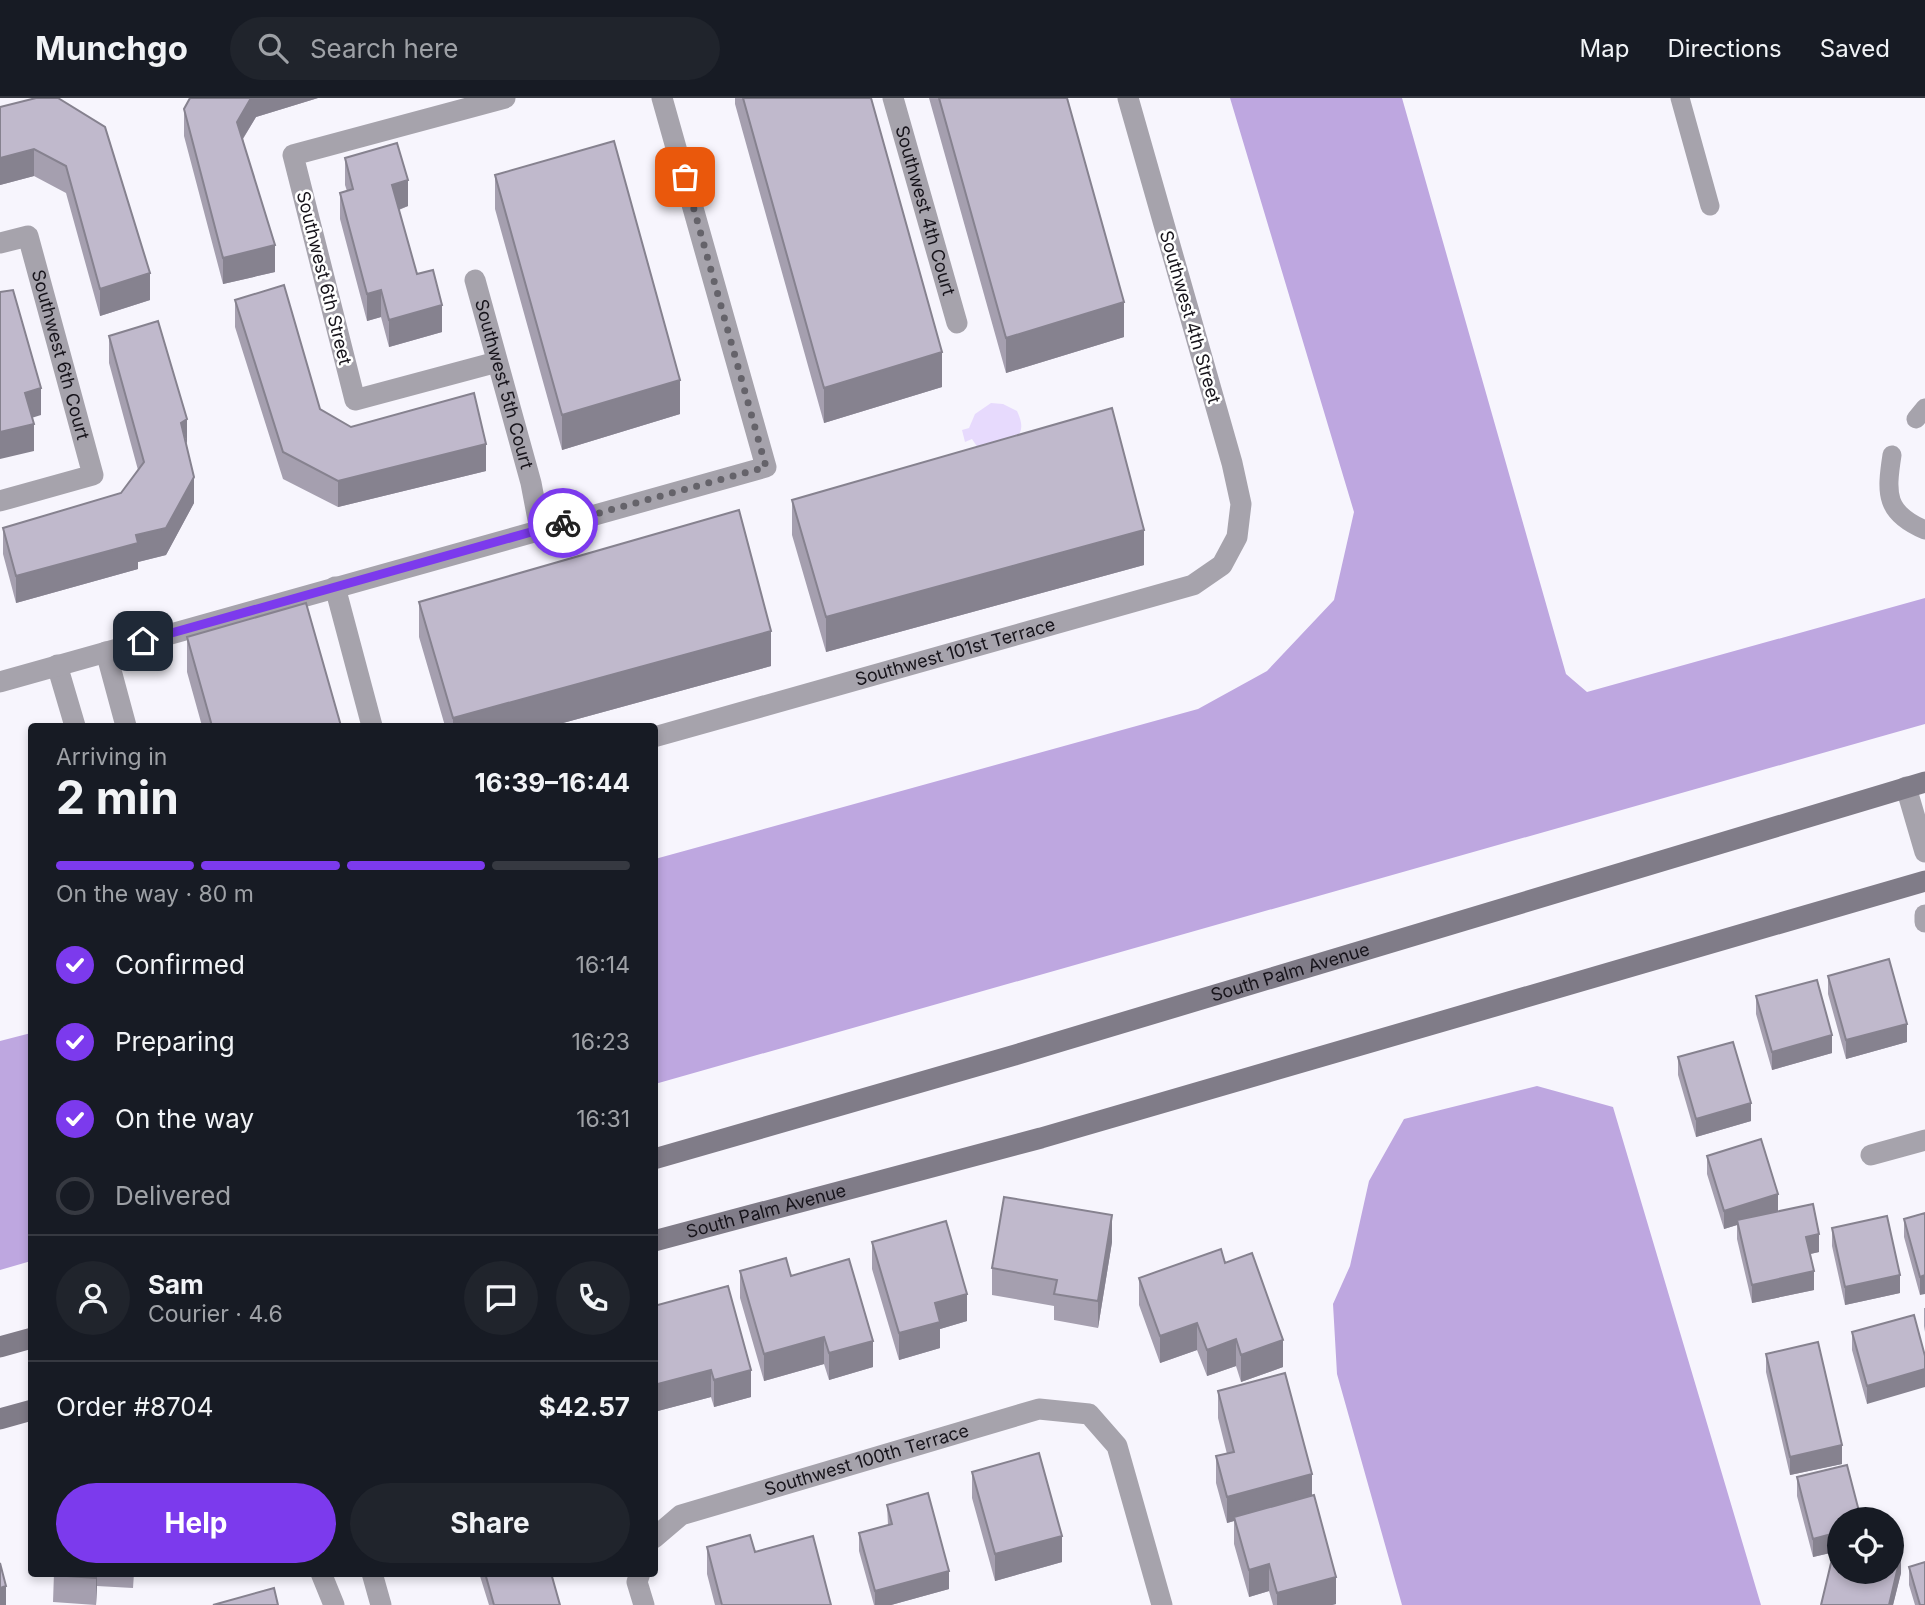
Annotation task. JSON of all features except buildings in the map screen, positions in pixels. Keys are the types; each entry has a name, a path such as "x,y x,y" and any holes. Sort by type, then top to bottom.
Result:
{"main road":[{"name":"South Palm Avenue","path":"658,1158 1041,1047 1916,784"},
{"name":"South Palm Avenue","path":"658,1240 1041,1138 1925,881"},
{"path":"0,1347 28,1339"},
{"path":"0,1419 28,1411"}],"street":[{"name":"Southwest 6th Street","path":"497,362 355,400 293,155 505,98"},
{"path":"0,682 766,467 662,98"},
{"name":"Southwest 4th Court","path":"893,98 957,323"},
{"name":"Southwest 4th Street","path":"1128,98 1232,463 1241,504 1237,537"},
{"name":"Southwest 6th Court","path":"0,243 28,236 93,475 0,501"},
{"name":"Southwest 5th Court","path":"475,279 531,483 540,530"},
{"name":"Southwest 101st Terrace","path":"658,736 1193,585 1222,565 1237,537"},
{"path":"335,587 371,723"},
{"path":"106,652 125,723"},
{"path":"57,665 74,723"},
{"path":"1916,784 1925,852"},
{"path":"1925,915 1925,922"},
{"path":"1871,1155 1925,1140"},
{"name":"Southwest 100th Terrace","path":"658,1535 681,1515 1040,1409 1089,1414 1117,1446 1162,1605"},
{"path":"323,1577 334,1605"},
{"path":"373,1577 381,1605"},
{"path":"639,1577 637,1582 644,1605"}],"lane":[{"path":"1680,98 1710,206"},
{"path":"1892,455 1887,489 1900,517 1925,530"}],"shaded area":[{"path":"1230,98 1402,98 1566,674 1587,692 1925,598 1925,724 658,1083 658,858 1198,709 1267,671 1334,600 1354,512"},
{"path":"991,403 1003,404 1017,411 1021,422 1018,436 1005,443 978,448 972,439 965,442 962,430 969,428 975,414"},
{"path":"28,1034 28,1262 0,1270 0,1041"},
{"path":"1537,1086 1613,1107 1761,1605 1402,1605 1337,1374 1333,1304 1350,1266 1369,1181 1404,1119"}],"way so far":[{"path":"563,523 766,467 685,177"}],"route":[{"path":"143,641 563,523"}]}
